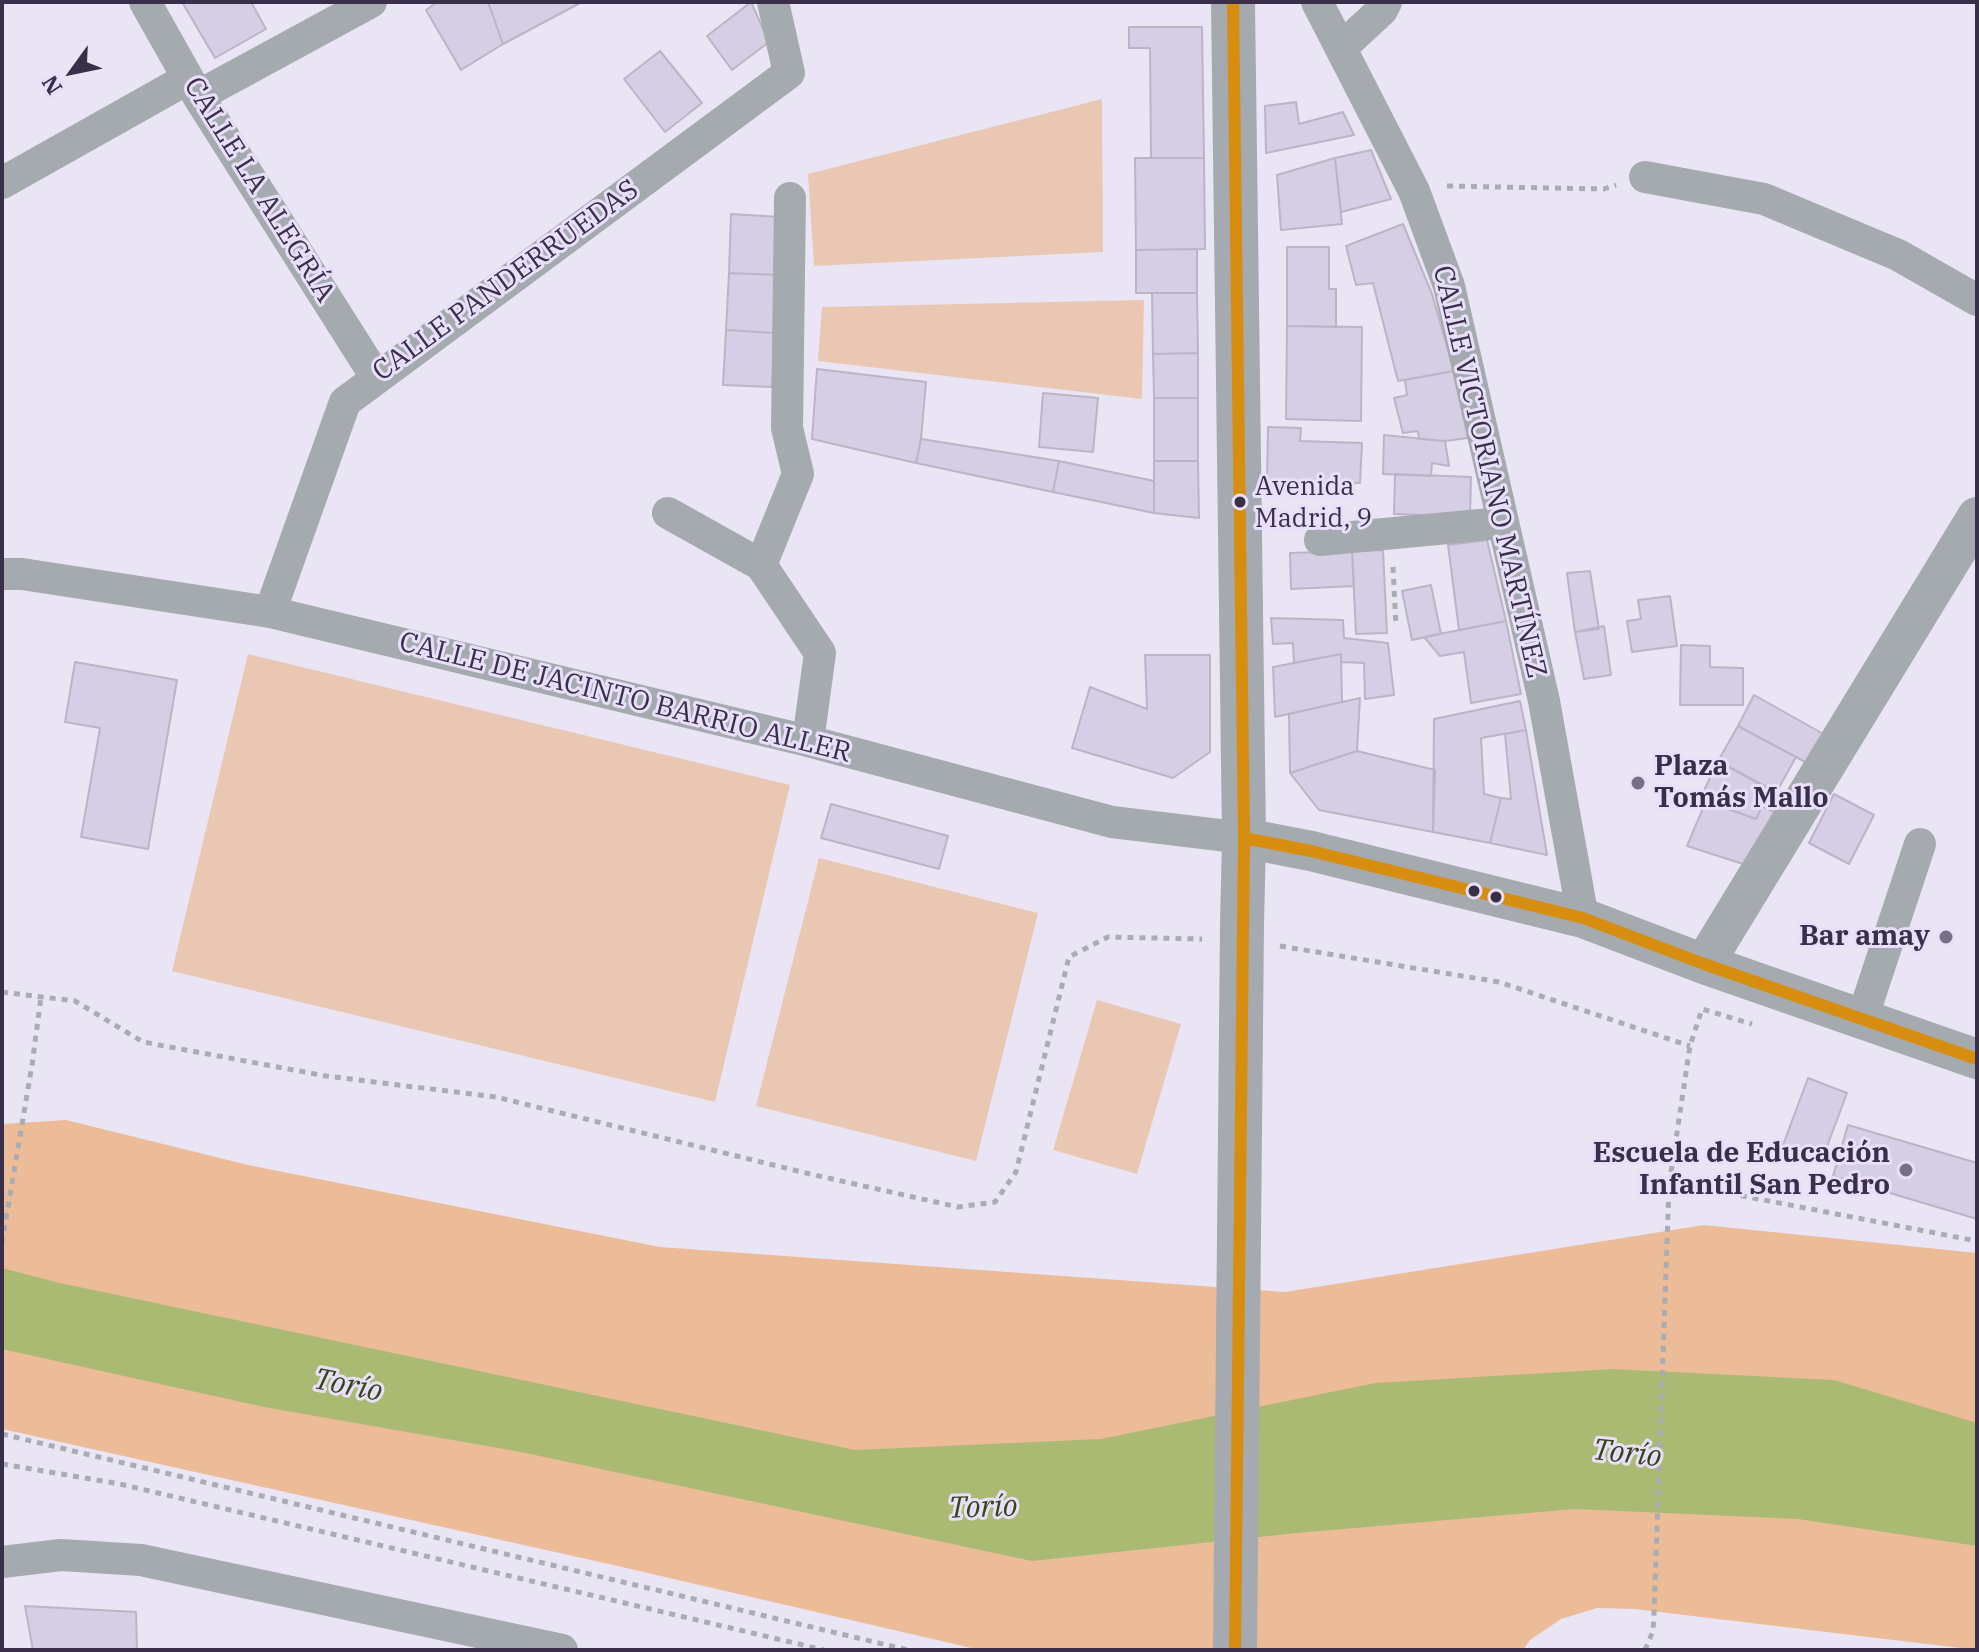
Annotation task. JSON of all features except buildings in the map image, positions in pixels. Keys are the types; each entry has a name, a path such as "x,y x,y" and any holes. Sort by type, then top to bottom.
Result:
{"main road":[{"path":"1233,2 1244,838 1235,1650"}],"street":[{"name":"CALLE LA ALEGRÍA","path":"145,2 193,88 376,377"},
{"path":"2,183 371,2"},
{"name":"CALLE PANDERRUEDAS","path":"270,612 345,402 789,73 773,2"},
{"name":"CALLE VICTORIANO MARTÍNEZ","path":"1317,2 1414,191 1449,286 1544,701 1583,918"},
{"path":"1341,48 1382,10 1386,2"},
{"path":"1645,177 1764,199 1898,255 1977,300"},
{"path":"761,565 798,474 787,428 790,198"},
{"path":"668,513 761,565 820,653 808,741"},
{"path":"1704,964 1977,517"},
{"path":"1320,540 1501,523"},
{"name":"CALLE DE JACINTO BARRIO ALLER","path":"2,574 22,574 270,612 808,741 1112,822 1244,838"},
{"path":"1244,838 1311,851 1583,918 1704,964 1977,1059"},
{"path":"1862,1019 1920,844"},
{"path":"2,1562 61,1555 141,1560 562,1650"}],"path":[{"path":"1414,191 1451,186 1604,189 1645,177"},
{"path":"1391,533 1396,626"},
{"path":"2,992 75,1001 143,1042 326,1076 496,1097 958,1207 995,1202 1016,1172 1069,957 1108,937 1241,936 1499,982 1690,1046"},
{"path":"2,1243 41,997"},
{"path":"1645,1650 1653,1631 1670,1184 1690,1046 1702,1009 1754,1025"},
{"path":"1670,1184 1977,1241"},
{"path":"2,1434 908,1650"},
{"path":"2,1464 120,1484 824,1650"}],"shaded area":[{"path":"1102,99 1103,252 814,266 808,174"},
{"path":"1144,300 1142,399 818,361 822,307"},
{"path":"248,654 790,785 715,1102 172,971"},
{"path":"819,858 1038,913 976,1161 756,1106"},
{"path":"1097,1000 1181,1024 1137,1174 1053,1150"},
{"path":"66,1120 248,1165 660,1247 1285,1292 1704,1225 1977,1253 1977,1650 1634,1609 1597,1608 1561,1619 1530,1640 1523,1650 980,1650 2,1429 2,1124"}],"water":[{"name":"Torío","path":"2,1268 60,1283 855,1450 1101,1439 1375,1383 1613,1369 1834,1380 1977,1423 1977,1546 1798,1519 1575,1509 1297,1533 1032,1561 521,1452 264,1407 2,1349"}],"transit line":[{"path":"1233,2 1244,838 1235,1650"},
{"path":"1244,838 1311,851 1583,918 1704,964 1977,1059"}],"place":[{"name":"Avenida Madrid, 9","path":"1240,502"},
{"name":"Plaza Tomás Mallo","path":"1638,783"},
{"name":"Bar amay","path":"1946,937"},
{"name":"Escuela de Educación Infantil San Pedro","path":"1906,1170"}]}
